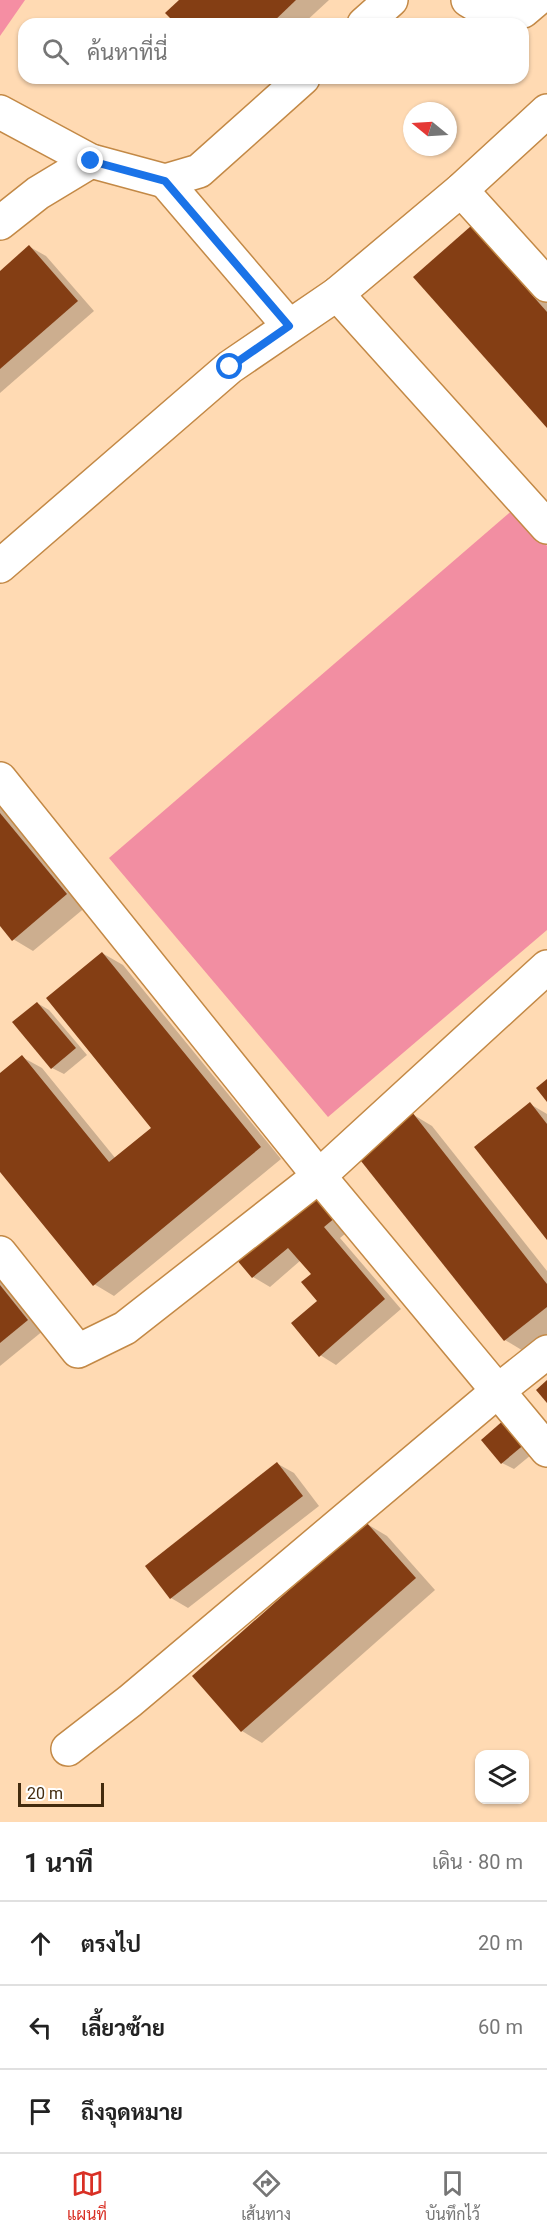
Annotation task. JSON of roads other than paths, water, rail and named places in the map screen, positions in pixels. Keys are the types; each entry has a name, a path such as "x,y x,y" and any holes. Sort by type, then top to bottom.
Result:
{"lane":[{"path":"371,18 391,0"},
{"path":"468,0 485,10 523,12 536,0"},
{"path":"0,112 91,161 165,181 198,171 296,84"},
{"path":"0,566 230,367 337,294 461,190 547,111"},
{"path":"0,223 38,193 91,161"},
{"path":"165,181 289,326"},
{"path":"461,190 547,285"},
{"path":"337,294 547,527"},
{"path":"0,779 319,1176 547,1450"},
{"path":"0,1253 78,1351 125,1328 319,1176 547,968"},
{"path":"68,1749 130,1701 547,1352"}]}
